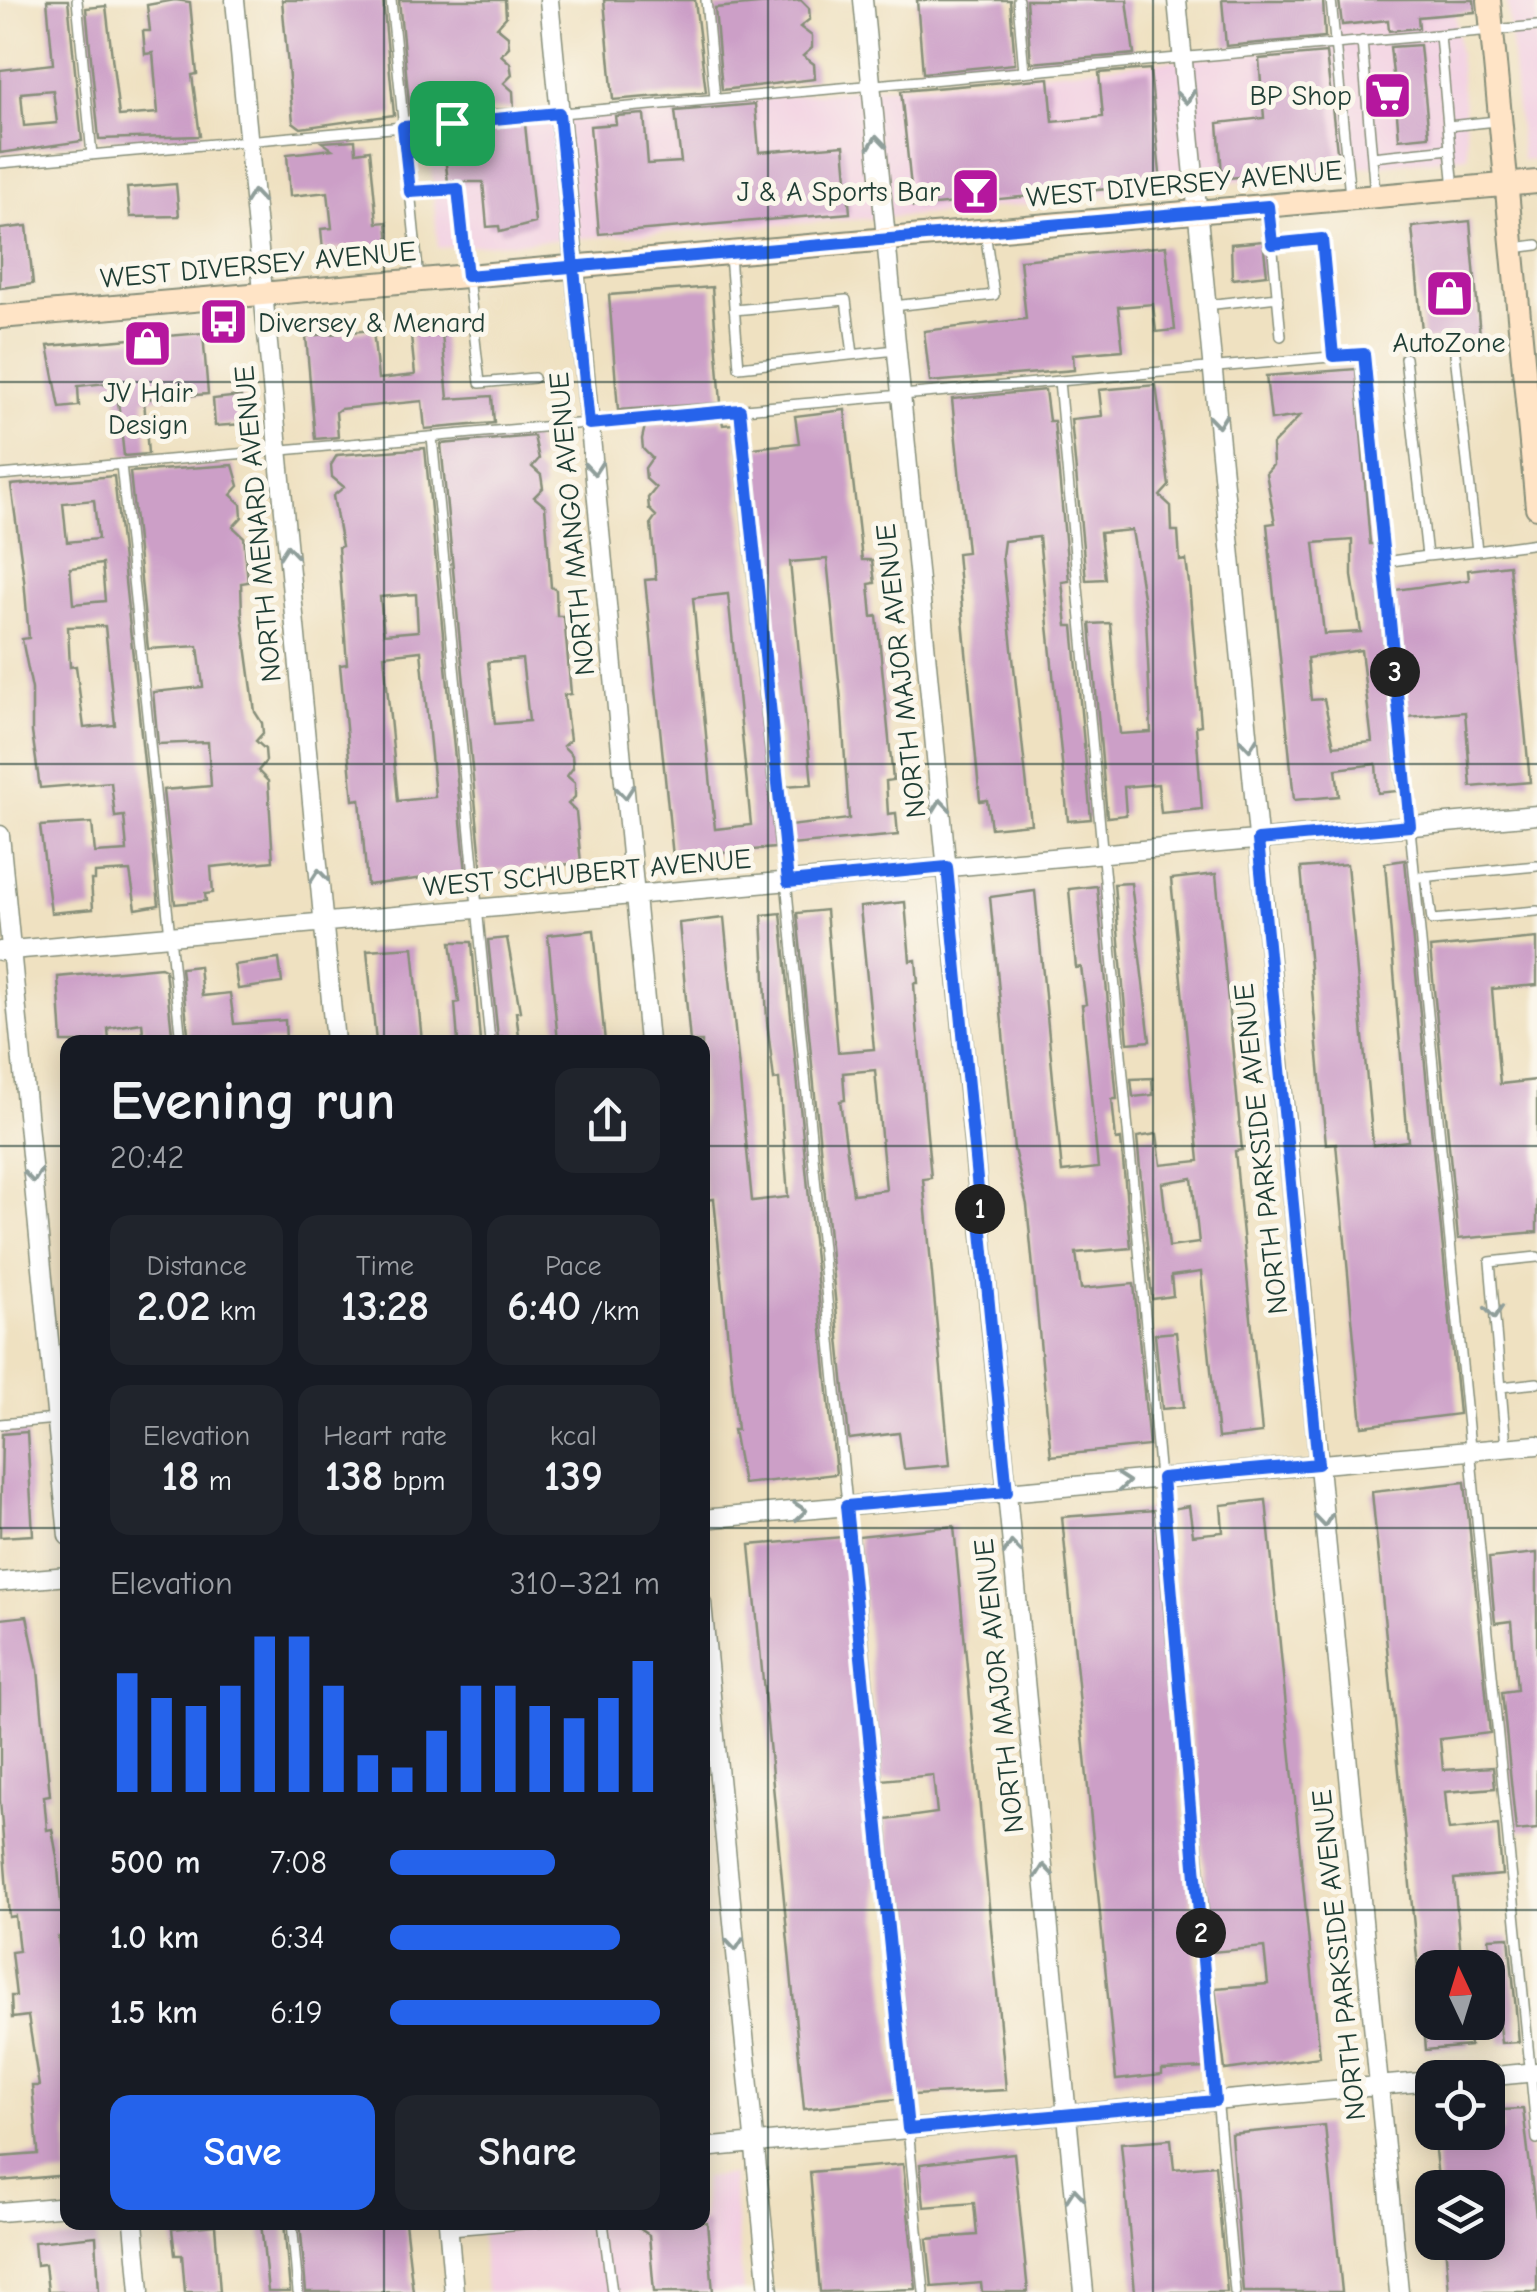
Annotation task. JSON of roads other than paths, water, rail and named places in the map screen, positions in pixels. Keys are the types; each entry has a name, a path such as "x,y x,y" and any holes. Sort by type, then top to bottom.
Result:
{"main road":[{"path":"1489,0 1512,249 1527,299 1537,499"},
{"name":"WEST DIVERSEY AVENUE","path":"0,317 1537,182"}],"street":[{"name":"NORTH MENARD AVENUE","path":"235,0 333,1035"},
{"name":"NORTH MANGO AVENUE","path":"548,0 647,1035"},
{"name":"NORTH MAJOR AVENUE","path":"863,0 1084,2292"},
{"name":"NORTH PARKSIDE AVENUE","path":"1177,0 1399,2292"},
{"name":"WEST SCHUBERT AVENUE","path":"6,951 1537,815"},
{"path":"0,835 6,951 60,1402"},
{"path":"710,1518 1537,1445"},
{"path":"0,1582 60,1577"},
{"path":"710,1686 768,2292"},
{"path":"1505,2075 1534,2072"},
{"path":"710,2147 1415,2083"},
{"path":"0,2212 60,2207"},
{"path":"135,2230 140,2292"},
{"path":"448,2230 454,2292"}],"lane":[{"path":"77,0 92,155"},
{"path":"391,0 418,280"},
{"path":"706,0 715,99"},
{"path":"1018,0 1024,72"},
{"path":"1331,0 1350,198"},
{"path":"0,163 1537,26"},
{"path":"1440,34 1454,190"},
{"path":"1362,41 1375,196"},
{"path":"1448,126 1500,121"},
{"path":"1372,156 1450,149"},
{"path":"410,192 458,189 480,383 534,378"},
{"path":"1268,206 1281,336"},
{"path":"893,306 994,295 985,230"},
{"path":"1272,244 1322,239 1333,356"},
{"path":"1512,249 1537,245"},
{"path":"730,253 739,367 897,350"},
{"path":"1206,305 1278,297"},
{"path":"734,310 846,300 853,354"},
{"path":"0,475 1364,354 1410,826 1432,920"},
{"path":"1455,354 1478,551"},
{"path":"1406,358 1427,556"},
{"path":"1059,381 1235,2292"},
{"path":"740,410 924,2292"},
{"path":"432,437 489,1035"},
{"path":"120,464 180,1035"},
{"path":"1384,562 1537,543"},
{"path":"1420,877 1537,866"},
{"path":"1420,877 1419,922 1534,2072 1537,2139"},
{"path":"1419,922 1537,912"},
{"path":"1506,1448 1490,1262 1537,1256"},
{"path":"1501,1387 1537,1383"},
{"path":"0,1424 60,1419"},
{"path":"293,2230 298,2292"},
{"path":"604,2230 612,2292"}],"place":[{"name":"BP Shop","path":"1387,95"},
{"name":"J & A Sports Bar","path":"975,191"},
{"name":"AutoZone","path":"1449,294"},
{"name":"Diversey & Menard","path":"223,322"},
{"name":"JV Hair Design","path":"148,344"}]}
